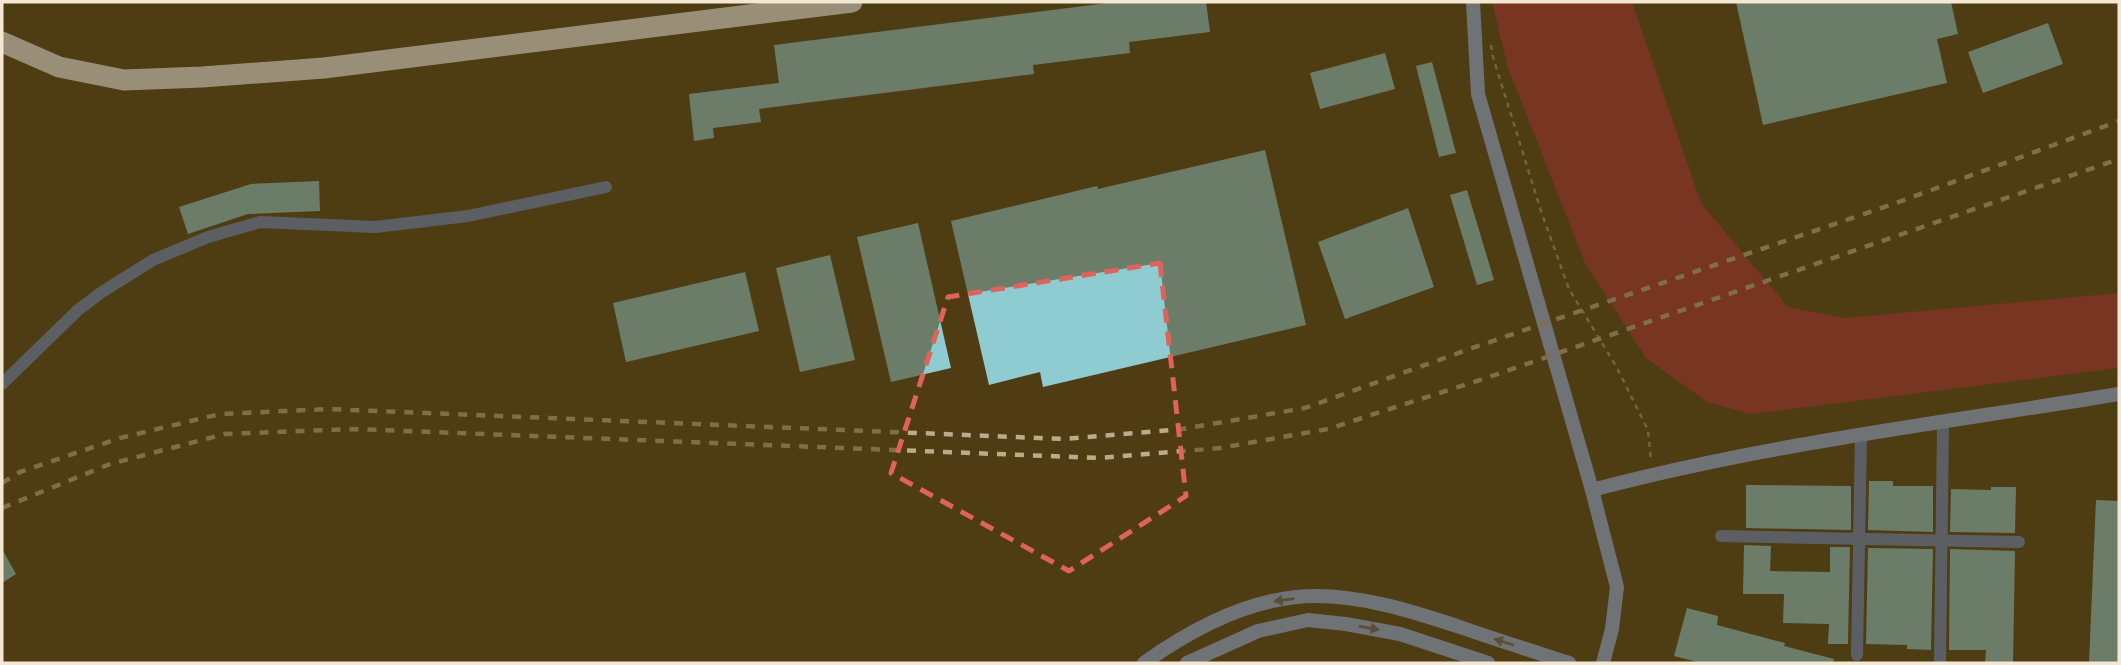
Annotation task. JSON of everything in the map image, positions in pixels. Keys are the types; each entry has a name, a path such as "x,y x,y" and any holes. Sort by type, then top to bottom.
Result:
{"highway":[{"path":"6,45 59,67 124,80 202,77 324,68 852,2"}],"street":[{"path":"1473,2 1478,94 1592,490 1617,587 1612,629 1604,663"},
{"path":"2,384 78,310 102,292 153,260 208,237 260,222 375,227 468,216 606,187"},
{"path":"1592,490 1653,474 1861,434 2119,394"},
{"path":"1940,661 1943,423"},
{"path":"1857,655 1861,434"},
{"path":"1721,536 2019,542"},
{"path":"1144,663 1178,639 1226,616 1268,602 1314,596 1357,598 1419,614 1569,663"},
{"path":"1187,663 1258,631 1308,620 1399,634 1488,663"}],"path":[{"path":"1491,43 1542,214 1569,289 1616,366 1648,430 1653,474"}],"highlighted area":[{"path":"1160,263 1186,496 1069,571 891,473 948,297"}],"shaded area":[{"path":"1492,2 1632,2 1701,203 1788,307 1844,318 2119,293 2119,368 1751,414 1707,402 1646,358 1585,263 1508,68"}],"building":[{"path":"1116,2 1206,2 1210,32 1129,42 1130,53 1033,65 1034,74 759,109 761,122 713,128 714,138 694,141 689,94 779,83 774,45"},
{"path":"1736,2 1951,2 1958,34 1937,39 1947,83 1763,125"},
{"path":"2048,23 2063,64 1983,93 1968,52"},
{"path":"1385,53 1395,89 1320,109 1310,73"},
{"path":"1432,62 1456,153 1439,157 1416,66"},
{"path":"1265,150 1306,325 1043,387 1040,372 989,385 951,221"},
{"path":"319,181 320,211 248,214 188,234 179,207 251,184"},
{"path":"1467,190 1494,280 1477,285 1450,195"},
{"path":"1408,208 1434,287 1345,319 1318,242"},
{"path":"918,223 951,368 891,382 857,237"},
{"path":"830,255 855,360 800,372 776,268"},
{"path":"745,272 759,331 626,362 613,303"},
{"path":"1869,481 1893,481 1893,486 1933,486 1933,532 1868,530"},
{"path":"1746,485 1851,486 1851,530 1746,528"},
{"path":"1991,487 2016,487 2015,533 1950,532 1951,489 1991,490"},
{"path":"2096,500 2119,501 2119,663 2089,663"},
{"path":"1744,545 1771,546 1770,571 1830,572 1830,547 1850,547 1848,644 1828,644 1829,624 1783,623 1784,594 1743,594"},
{"path":"1868,548 1933,549 1931,650 1907,649 1907,645 1866,644"},
{"path":"2,549 16,574 2,583"},
{"path":"1950,549 2015,551 2013,663 1985,663 1986,650 1949,650"},
{"path":"1687,608 1718,616 1717,625 1834,659 1833,663 1701,663 1674,656"}],"railway":[{"path":"2,483 20,472 120,438 220,414 328,409 1064,439 1182,429 1305,408 1896,203 2119,121"},
{"path":"2,508 110,464 225,434 354,429 1100,458 1220,448 1328,429 1489,377 2119,159"}]}
